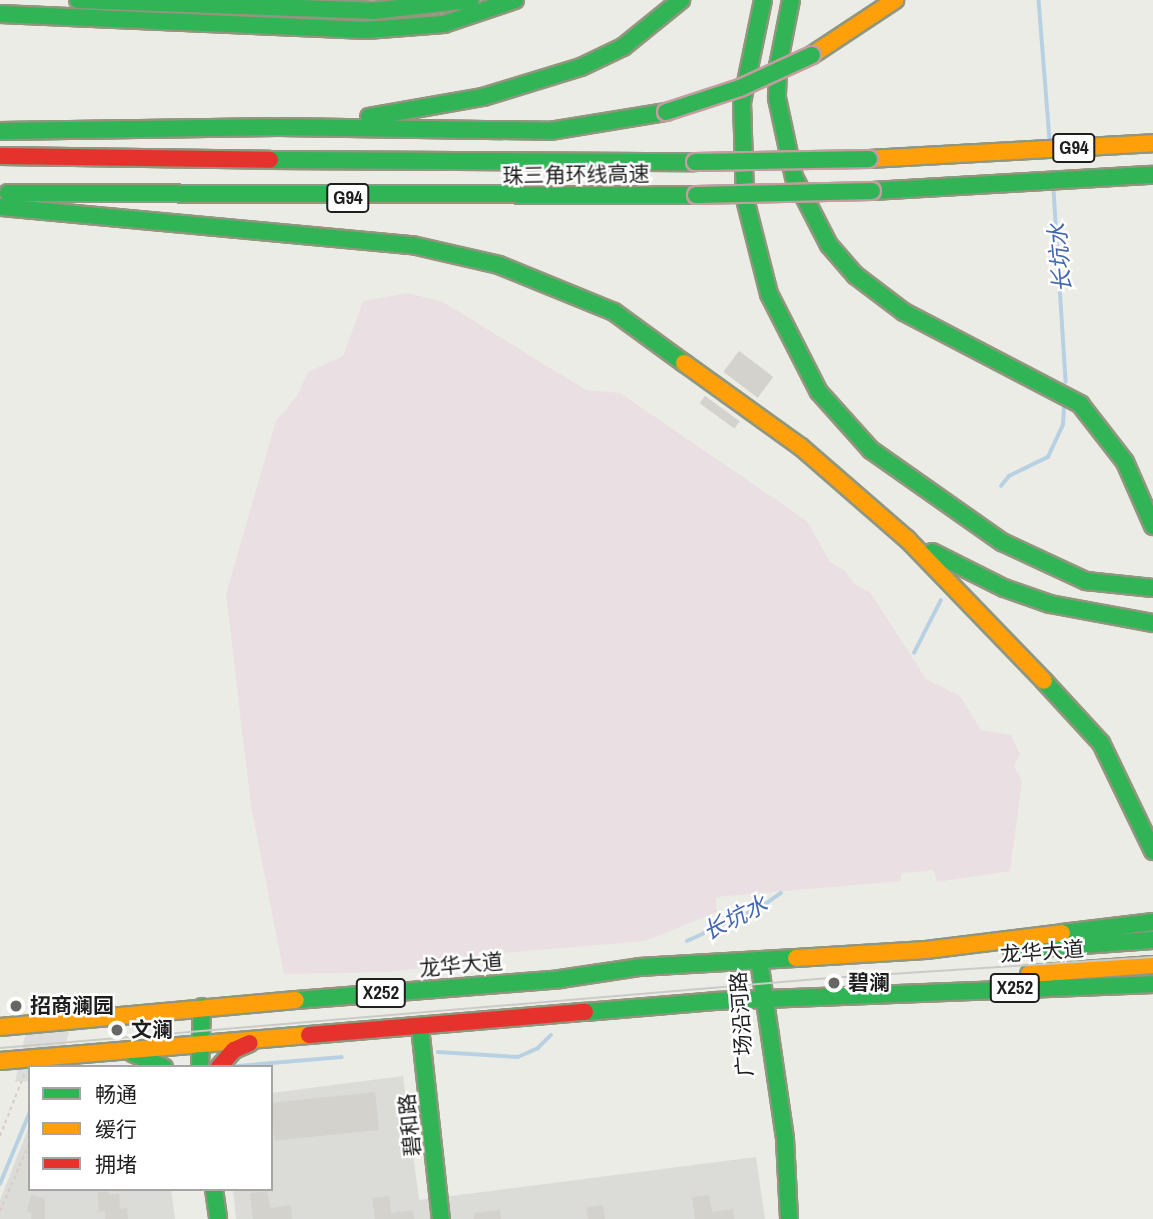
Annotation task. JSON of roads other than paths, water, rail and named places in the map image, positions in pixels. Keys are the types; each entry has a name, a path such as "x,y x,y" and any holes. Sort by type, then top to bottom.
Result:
{"main road":[{"path":"78,0 373,11 470,0"},
{"path":"0,15 367,30 444,24 515,0"},
{"path":"278,127 408,112 552,78 624,47 681,0"},
{"path":"763,0 742,102 745,199 769,293 800,361 851,431 923,490 1002,542 1052,568 1114,587 1153,588"},
{"path":"791,0 778,66 778,98 794,177 829,245 855,275 904,312 1054,387 1080,404 1125,462 1153,526"},
{"path":"0,131 278,127 550,131 666,112 740,88 812,55 895,0"},
{"name":"珠三角环线高速","path":"0,156 473,164 695,162 869,159 1153,144"},
{"name":"珠三角环线高速","path":"0,193 329,198 696,195 872,191 1153,175"},
{"path":"0,207 412,245 542,279 648,333 801,447 907,539 1101,743 1140,816 1153,851"},
{"path":"907,539 1004,588 1083,613 1153,622"},
{"name":"龙华大道","path":"0,1027 73,1017 759,960 926,950 1153,922"},
{"name":"龙华大道","path":"926,950 992,951 1153,940"},
{"name":"广场沿河路","path":"759,960 775,1139 785,1171 789,1219"},
{"name":"龙华大道","path":"892,992 968,978 1153,965"},
{"name":"龙华大道","path":"29,1065 62,1056 195,1044 253,1042 762,1000 892,992 1145,984"},
{"path":"190,1065 195,1044 197,1007"},
{"name":"碧和路","path":"420,1027 441,1219"},
{"path":"221,1065 234,1050 253,1042"},
{"path":"195,1044 200,1065"},
{"path":"109,1052 144,1056 160,1065"},
{"name":"龙华大道","path":"0,1061 22,1067 28,1065"},
{"path":"201,1191 205,1219"},
{"path":"214,1191 218,1219"}],"waterway":[{"name":"长坑水","path":"1039,0 1050,141"},
{"name":"长坑水","path":"1054,190 1066,382"},
{"name":"长坑水","path":"1001,486 1009,476 1048,457 1063,425 1064,407"},
{"name":"长坑水","path":"914,653 941,600"},
{"name":"长坑水","path":"687,941 761,907 781,893"},
{"name":"长坑水","path":"438,1052 518,1057 538,1048 551,1035"},
{"name":"长坑水","path":"250,1065 342,1057"},
{"name":"长坑水","path":"0,1184 28,1117"}],"tram line":[{"path":"0,1048 829,978 1153,957"}],"place":[{"name":"碧澜","path":"834,983"},
{"name":"招商澜园","path":"16,1006"},
{"name":"文澜","path":"117,1030"}]}
